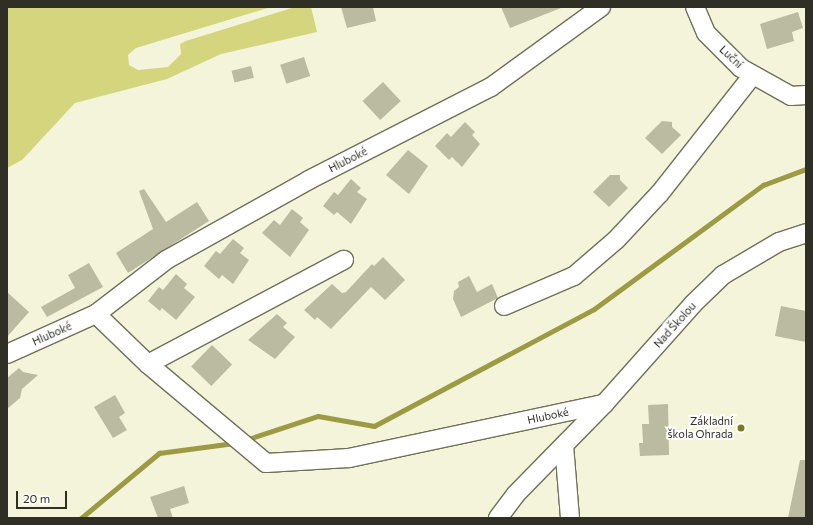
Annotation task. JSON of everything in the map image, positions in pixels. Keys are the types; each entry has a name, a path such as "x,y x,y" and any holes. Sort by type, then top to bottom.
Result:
{"street":[{"name":"Hluboké","path":"7,354 96,314 166,260 309,180 491,87 601,7"},
{"name":"Luční","path":"695,7 706,33 740,68 791,96 806,95"},
{"path":"504,306 574,276 616,240 660,193 753,75"},
{"name":"Nad Školou","path":"498,518 516,494 604,404 693,304 723,275 774,245 806,233"},
{"path":"148,364 344,260"},
{"name":"Hluboké","path":"96,314 148,364 266,463 349,458 604,404"},
{"path":"564,445 570,518"}],"shaded area":[{"path":"7,7 271,7 136,48 128,55 129,65 138,70 168,67 181,54 180,44 186,41 295,7 311,7 317,32 221,54 167,79 75,103 22,160 7,168"}],"building":[{"path":"341,7 373,7 376,21 347,28"},
{"path":"501,7 561,7 561,8 510,28"},
{"path":"798,12 803,28 792,32 794,41 767,49 760,24"},
{"path":"304,57 310,76 286,84 280,65"},
{"path":"251,66 254,78 234,82 232,71"},
{"path":"383,82 401,101 380,120 363,101"},
{"path":"662,121 672,122 672,127 681,135 662,154 645,138"},
{"path":"465,122 475,132 472,135 480,144 462,167 452,157 449,160 435,146 447,133 451,137"},
{"path":"408,150 428,166 409,194 386,175"},
{"path":"610,175 620,175 620,180 628,188 609,207 593,192"},
{"path":"351,179 361,188 357,192 367,199 351,224 337,212 334,215 323,206 334,192 338,195"},
{"path":"144,189 166,222 197,202 209,221 128,273 116,253 153,229 139,191"},
{"path":"292,209 303,218 300,222 309,230 290,257 262,233 274,220 280,225"},
{"path":"233,239 244,248 240,253 249,260 233,284 222,275 219,279 204,266 216,251 220,254"},
{"path":"383,257 405,280 385,300 371,287 331,329 317,317 315,320 304,310 332,284 342,293 346,292 372,264 374,266"},
{"path":"89,263 103,287 47,317 41,307 75,288 68,275"},
{"path":"176,274 187,284 184,288 195,297 176,320 162,308 160,311 148,301 159,287 163,290"},
{"path":"469,276 477,292 492,284 498,298 461,317 453,299 454,291 459,287 458,282"},
{"path":"7,292 29,312 7,337"},
{"path":"781,306 806,311 806,342 775,336"},
{"path":"277,314 287,323 283,327 295,337 275,359 248,340"},
{"path":"212,345 232,364 211,386 191,367"},
{"path":"19,368 23,372 38,375 22,389 20,398 7,409 7,378"},
{"path":"115,395 125,413 119,417 127,430 113,438 94,407"},
{"path":"668,404 669,455 640,456 639,443 643,443 642,424 649,424 648,405"},
{"path":"800,460 806,460 806,518 788,518"},
{"path":"184,486 189,503 170,509 173,518 158,518 150,497"}],"waterway":[{"path":"245,440 318,416 374,426 594,309 763,185 806,169"},
{"path":"81,518 159,453 234,443"}],"place":[{"name":"Základní škola Ohrada","path":"741,428"}]}
